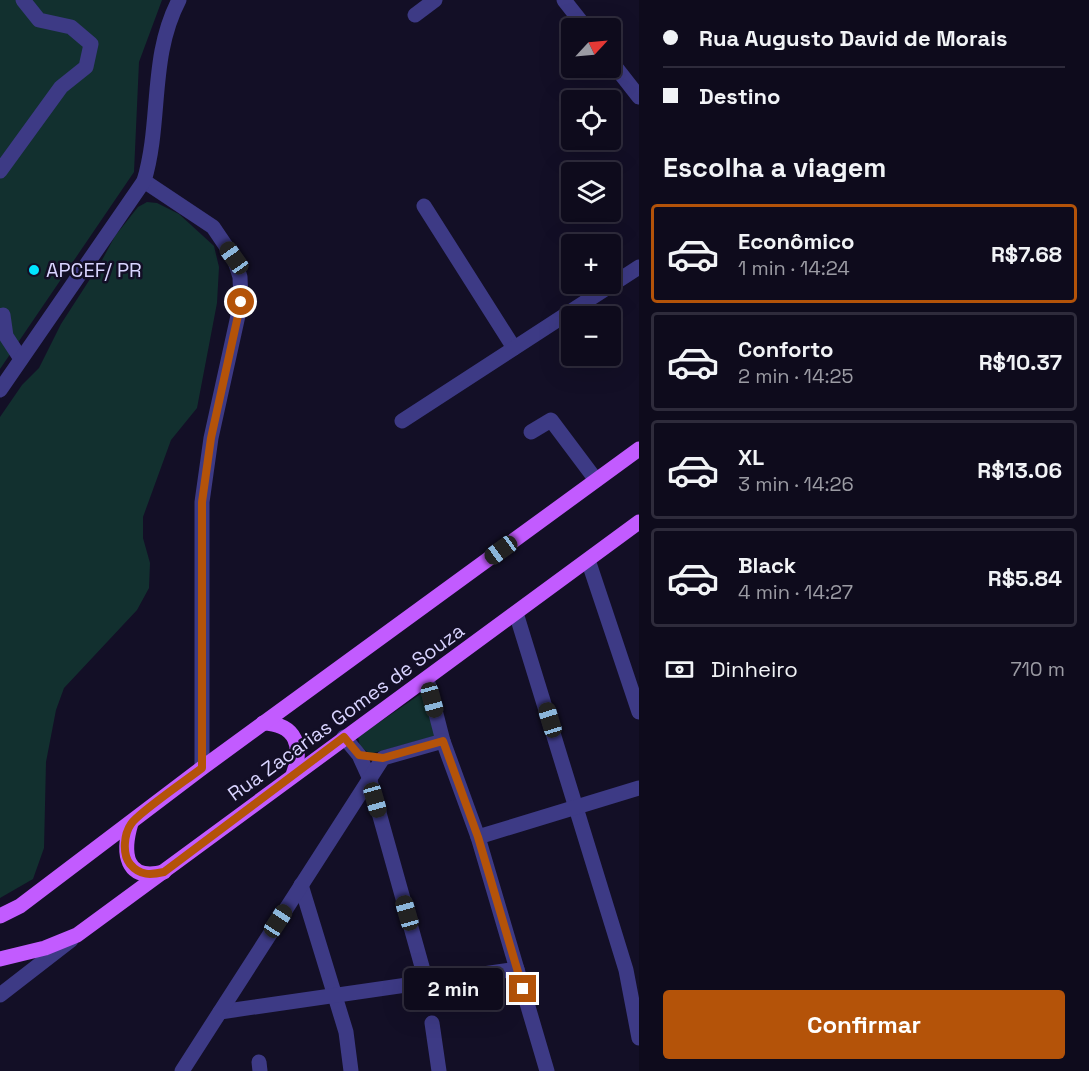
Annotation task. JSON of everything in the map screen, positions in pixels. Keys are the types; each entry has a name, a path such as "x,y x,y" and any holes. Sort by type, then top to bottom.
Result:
{"main road":[{"name":"Rua Zacarias Gomes de Souza","path":"0,916 20,906 202,768 639,449"},
{"name":"Rua Zacarias Gomes de Souza","path":"0,959 45,948 77,935 639,522"},
{"path":"263,723 277,724 290,732 298,752 293,775"},
{"path":"131,823 124,850 129,862 138,872 151,875 164,872"}],"street":[{"path":"0,171 61,87 86,67 91,44 71,27 39,20 23,0"},
{"path":"0,390 144,181 151,158 158,60 179,0"},
{"path":"415,15 435,0"},
{"path":"564,0 578,18"},
{"path":"621,74 639,97"},
{"path":"144,181 213,227 234,258 240,277 241,302 211,438 202,502 202,768"},
{"path":"424,206 514,348"},
{"path":"402,421 639,267"},
{"path":"0,316 3,315 3,336 21,359"},
{"path":"531,432 547,421 554,423 596,480"},
{"path":"588,560 639,712"},
{"path":"516,613 632,969 639,1038"},
{"path":"427,679 443,741 478,837 547,1071"},
{"path":"344,737 359,755 369,777 426,981"},
{"path":"359,755 383,758 443,741"},
{"path":"182,1071 383,758"},
{"path":"478,837 639,788"},
{"path":"301,885 346,1032 351,1071"},
{"path":"0,995 77,935"},
{"path":"220,1012 517,969"},
{"path":"432,1023 440,1071"}],"green space":[{"name":"APCEF/ PR","path":"0,0 162,0 139,62 134,172 0,369"},
{"path":"147,202 157,203 179,214 214,246 219,267 217,303 197,408 171,440 143,517 143,538 150,563 149,588 137,610 64,688 56,710 46,762 44,848 33,879 0,898 0,417 22,385 39,368 61,324 115,236 138,207"},
{"path":"425,691 438,735 370,754 360,746 358,737"}],"place":[{"name":"APCEF/ PR","path":"34,270"}],"route":[{"path":"241,302 211,438 202,502 200,564 202,768 131,823 124,850 129,862 138,872 151,875 164,872 344,737 359,755 383,758 443,741 478,837 523,989"}]}
